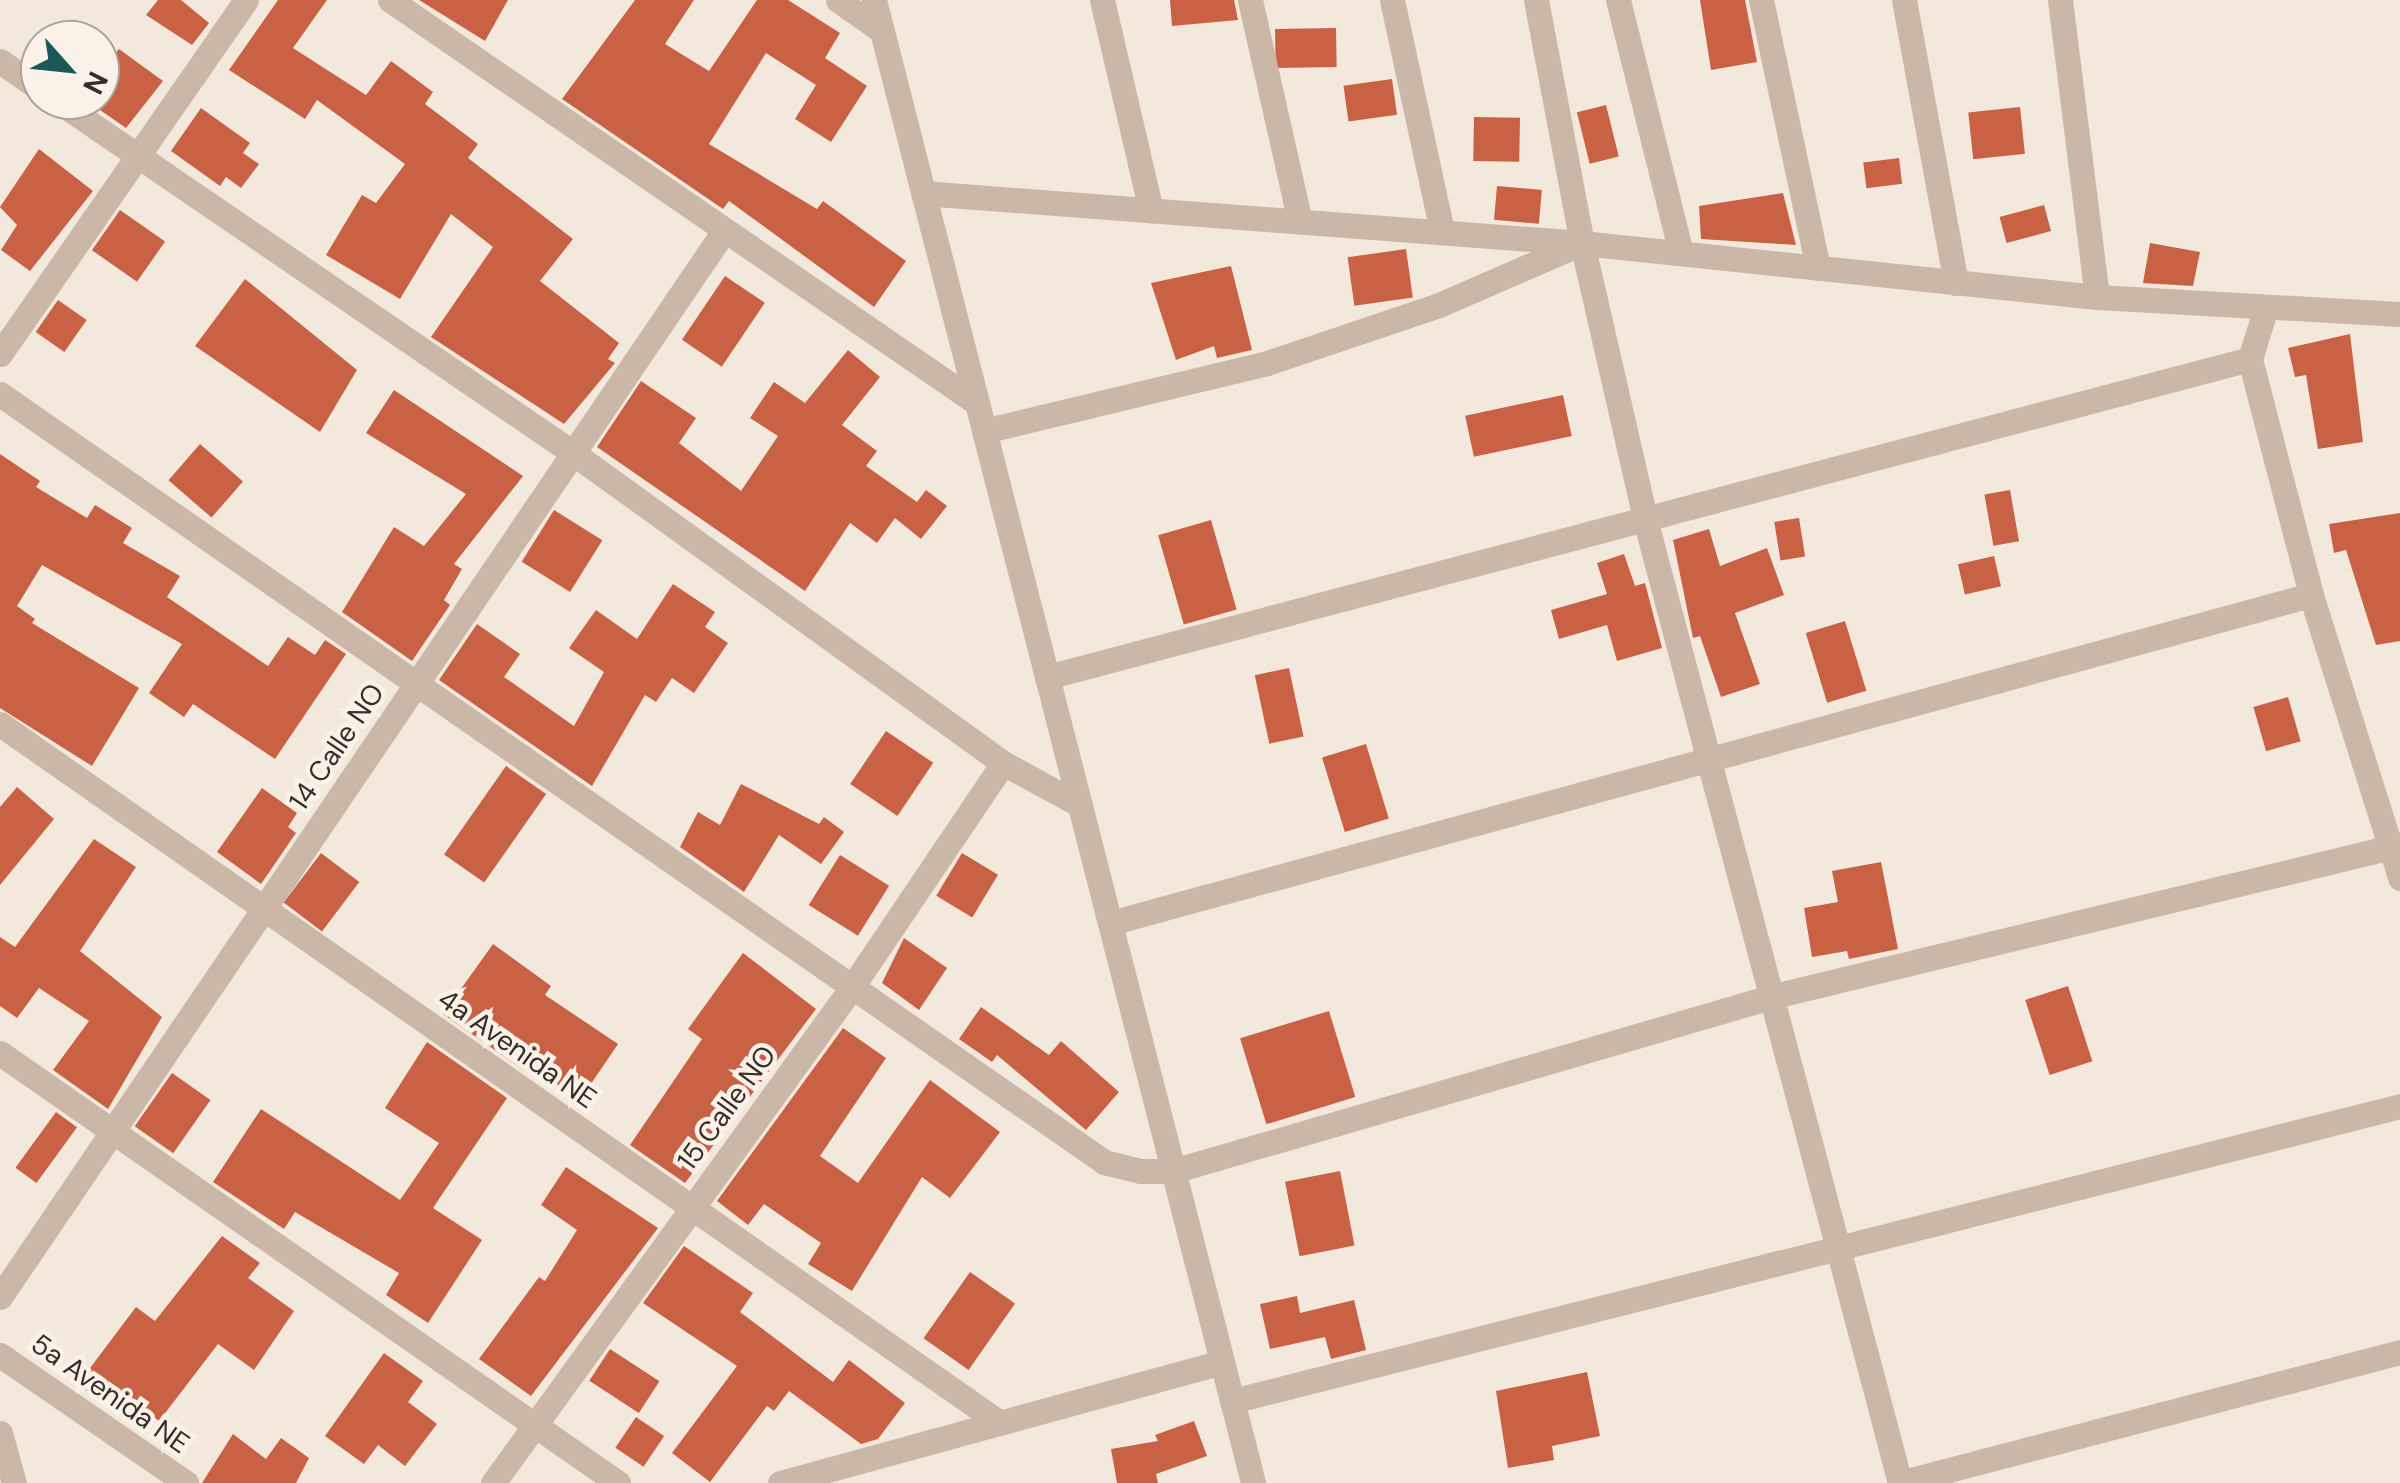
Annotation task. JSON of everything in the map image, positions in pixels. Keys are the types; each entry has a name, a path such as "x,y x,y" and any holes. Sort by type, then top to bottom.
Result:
{"street":[{"path":"0,354 246,0"},
{"path":"390,0 977,403"},
{"path":"838,0 882,30"},
{"path":"874,0 1253,1483"},
{"path":"1102,0 1150,210"},
{"path":"1250,0 1300,221"},
{"path":"1392,0 1442,232"},
{"path":"1536,0 1582,243 1644,519 1774,996 1900,1483 2400,1352"},
{"path":"1618,0 1681,253"},
{"path":"1761,0 1818,268"},
{"path":"1904,0 1956,282"},
{"path":"2060,0 2097,298"},
{"path":"85,120 573,453 1004,764 1080,804"},
{"path":"923,193 1582,243 2097,298 2400,314"},
{"name":"14 Calle NO","path":"0,1297 724,231"},
{"path":"984,432 1267,363 1439,304 1582,243"},
{"path":"2266,307 2250,359 2311,595 2396,846 2400,878"},
{"path":"1047,677 2250,359"},
{"path":"0,394 1104,1162 1174,1171 1774,996 2396,846"},
{"path":"1110,923 2311,595"},
{"name":"4a Avenida NE","path":"0,724 1000,1423"},
{"name":"15 Calle NO","path":"492,1483 852,987 1004,764"},
{"path":"0,1052 618,1483"},
{"path":"1232,1400 2400,1106"},
{"name":"5a Avenida NE","path":"0,1355 186,1483"},
{"path":"780,1483 1222,1362"},
{"path":"2,1445 14,1483"}],"building":[{"path":"158,0 181,0 209,23 192,45 146,15"},
{"path":"278,0 327,0 293,48 366,95 391,61 433,92 425,104 478,144 468,158 573,239 540,281 619,343 608,359 615,363 564,424 431,337 493,247 451,214 400,299 326,255 362,195 376,203 405,164 317,100 305,119 229,70"},
{"path":"419,0 508,0 485,41"},
{"path":"635,0 694,0 665,44 709,71 757,0 788,0 840,33 825,58 867,86 831,142 795,119 816,85 766,53 709,144 817,209 823,201 906,261 874,307 729,201 723,209 562,99"},
{"path":"1170,0 1234,0 1238,20 1172,26"},
{"path":"1700,0 1745,0 1757,62 1711,70"},
{"path":"1336,28 1337,67 1276,68 1275,29"},
{"path":"120,50 163,81 126,128 114,120 120,120"},
{"path":"1392,79 1397,115 1348,121 1343,86"},
{"path":"1606,105 1619,156 1590,164 1577,112"},
{"path":"2020,107 2025,154 1973,159 1968,112"},
{"path":"201,108 250,143 243,153 259,164 241,188 226,177 220,186 171,151"},
{"path":"1474,117 1520,118 1519,162 1473,161"},
{"path":"39,149 93,191 30,271 1,250 17,225 0,207"},
{"path":"1899,158 1902,184 1866,188 1863,162"},
{"path":"1497,186 1542,190 1539,224 1494,220"},
{"path":"1783,193 1796,245 1701,239 1699,206"},
{"path":"2044,205 2051,231 2007,243 2000,217"},
{"path":"120,210 165,242 137,282 92,250"},
{"path":"2150,243 2200,252 2193,286 2143,283"},
{"path":"1406,249 1413,298 1354,306 1348,257"},
{"path":"1231,266 1252,350 1217,358 1214,346 1176,360 1151,283"},
{"path":"725,276 765,303 722,367 682,340"},
{"path":"245,279 357,370 320,432 195,346"},
{"path":"58,300 87,320 64,352 36,332"},
{"path":"2350,334 2363,442 2318,449 2306,375 2295,377 2288,348"},
{"path":"848,350 880,377 842,425 877,451 866,466 917,502 926,490 947,506 921,539 895,518 877,543 850,523 805,591 597,447 641,381 696,418 679,443 741,491 778,436 750,418 774,382 805,403"},
{"path":"394,390 523,476 454,564 462,569 444,600 450,605 412,661 342,612 394,527 424,546 466,494 366,433"},
{"path":"1563,395 1572,436 1474,457 1465,416"},
{"path":"200,444 243,481 212,518 169,480"},
{"path":"0,454 40,481 36,487 87,518 95,505 132,528 123,543 180,576 167,597 268,666 288,637 315,655 325,640 346,654 275,759 193,704 184,717 149,693 182,644 42,565 17,606 35,619 32,623 139,688 92,766 0,708"},
{"path":"2010,490 2019,541 1993,546 1984,495"},
{"path":"554,510 602,540 570,592 522,562"},
{"path":"2400,513 2400,641 2376,645 2346,550 2334,553 2329,524"},
{"path":"1799,518 1805,557 1780,560 1774,522"},
{"path":"1211,520 1237,609 1184,625 1158,535"},
{"path":"1709,529 1720,566 1767,548 1784,595 1735,613 1760,684 1721,697 1700,636 1693,638 1673,540"},
{"path":"1624,554 1635,586 1645,583 1662,648 1617,661 1607,625 1559,639 1551,610 1607,594 1597,563"},
{"path":"1994,556 2001,586 1965,595 1958,564"},
{"path":"673,584 715,612 705,627 728,643 694,693 672,678 656,702 645,695 592,786 439,680 477,624 520,654 504,677 574,726 604,672 569,648 596,610 637,639"},
{"path":"1845,621 1866,691 1827,703 1806,633"},
{"path":"1289,668 1304,736 1269,744 1255,675"},
{"path":"2288,697 2301,741 2266,751 2253,707"},
{"path":"886,731 933,763 897,816 850,784"},
{"path":"1366,744 1389,819 1345,832 1322,757"},
{"path":"506,766 546,794 484,883 444,854"},
{"path":"741,784 819,824 824,817 844,832 821,864 779,835 744,892 680,847 698,812 720,825"},
{"path":"17,787 54,819 0,885 0,807"},
{"path":"262,788 297,813 288,827 296,833 261,884 217,852"},
{"path":"94,839 136,867 80,951 162,1017 108,1109 53,1070 89,1021 39,988 17,1018 0,1006 0,937 15,947"},
{"path":"321,853 359,882 322,931 284,903"},
{"path":"962,853 998,875 972,917 936,896"},
{"path":"840,855 889,886 858,936 809,905"},
{"path":"1881,862 1898,949 1849,959 1847,951 1812,957 1804,908 1838,902 1832,871"},
{"path":"904,938 947,968 919,1010 882,983"},
{"path":"493,944 551,986 545,995 618,1044 580,1100 529,1065 525,1071 443,1014"},
{"path":"743,953 816,1009 685,1183 630,1145 702,1039 688,1029"},
{"path":"2068,986 2092,1061 2050,1075 2025,1000"},
{"path":"981,1007 1049,1055 1061,1041 1119,1092 1086,1130 997,1055 992,1062 959,1039"},
{"path":"1329,1011 1355,1097 1266,1124 1240,1038"},
{"path":"843,1028 886,1058 820,1156 858,1183 930,1080 1000,1132 950,1198 922,1177 852,1291 808,1264 821,1243 764,1204 748,1225 717,1201"},
{"path":"427,1042 507,1098 433,1208 482,1240 428,1323 386,1295 399,1273 295,1212 284,1229 213,1182 261,1109 400,1200 439,1143 385,1108"},
{"path":"172,1073 211,1100 173,1153 135,1126"},
{"path":"56,1112 77,1127 36,1183 15,1168"},
{"path":"566,1167 658,1228 531,1396 479,1359 539,1277 545,1281 577,1230 541,1205"},
{"path":"1340,1171 1355,1246 1300,1256 1285,1182"},
{"path":"222,1236 260,1263 248,1278 294,1311 254,1370 218,1344 159,1421 115,1387 102,1403 78,1384 136,1307 155,1321"},
{"path":"684,1246 753,1293 740,1312 833,1382 849,1360 905,1403 878,1439 861,1444 789,1391 774,1411 767,1406 710,1482 672,1453 737,1366 643,1303"},
{"path":"970,1272 1015,1304 969,1370 924,1338"},
{"path":"1297,1296 1300,1313 1354,1300 1366,1350 1331,1359 1325,1337 1270,1349 1260,1304"},
{"path":"610,1349 659,1381 639,1413 589,1381"},
{"path":"384,1353 423,1381 408,1402 437,1424 405,1466 378,1445 364,1464 325,1436"},
{"path":"1587,1372 1600,1436 1552,1446 1554,1460 1508,1468 1496,1391"},
{"path":"636,1417 664,1436 643,1467 615,1448"},
{"path":"1194,1421 1207,1456 1156,1474 1158,1483 1117,1483 1111,1449 1158,1441 1155,1435"},
{"path":"233,1434 266,1459 281,1438 309,1458 296,1483 202,1483"}]}
